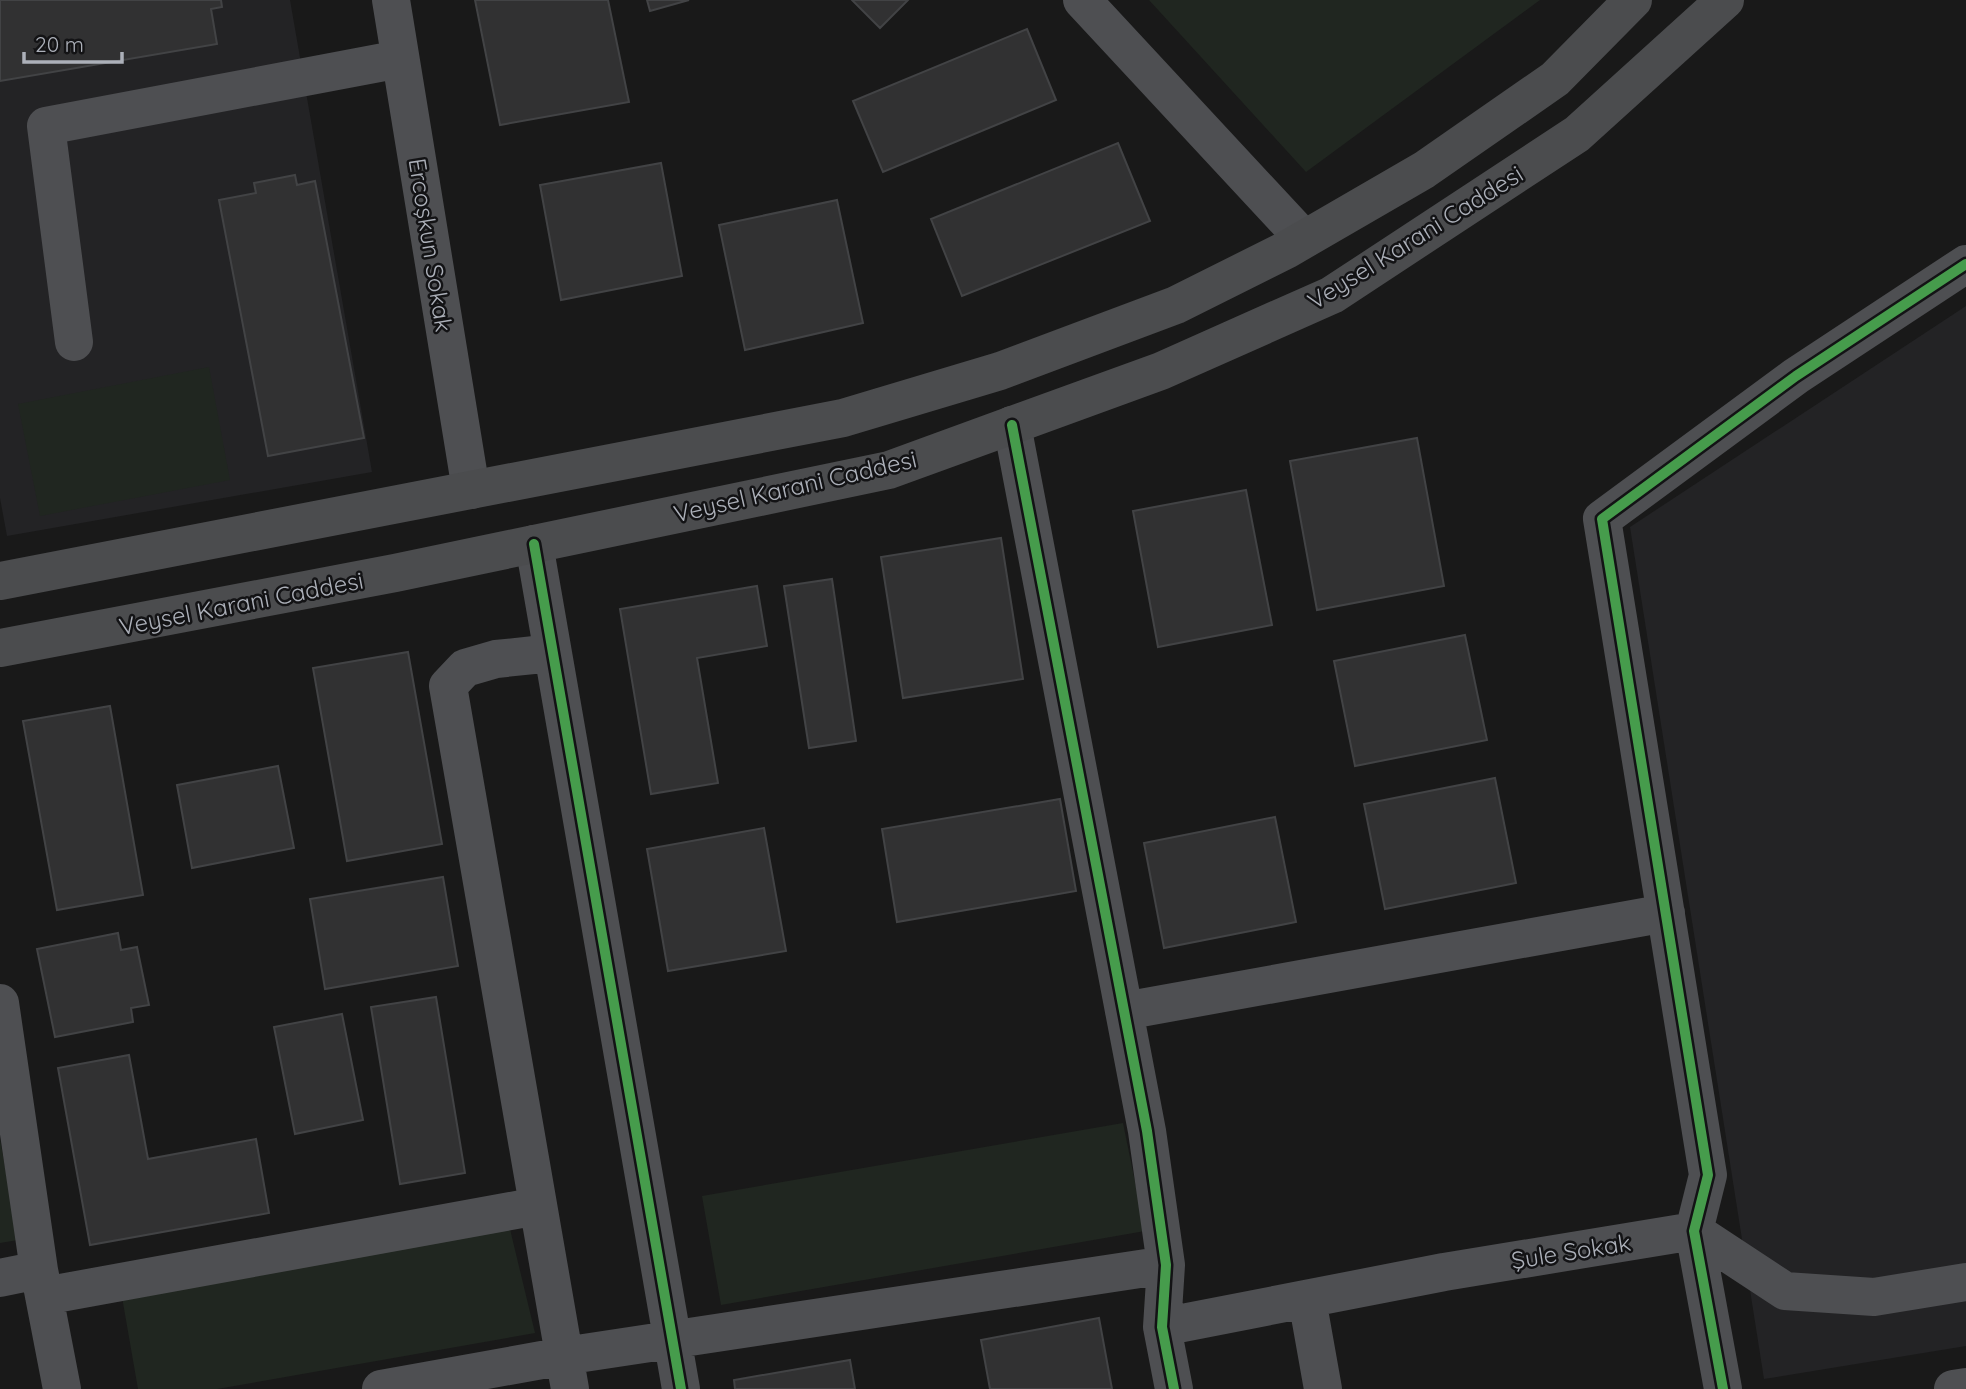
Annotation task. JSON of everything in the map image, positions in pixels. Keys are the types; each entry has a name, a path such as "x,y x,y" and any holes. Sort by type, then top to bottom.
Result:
{"main road":[{"path":"0,581 844,418 1000,371 1176,305 1304,239 1424,170 1555,79 1633,0"},
{"name":"Veysel Karani Caddesi","path":"0,648 534,544 889,470 1161,371 1332,295 1577,134 1725,0"}],"street":[{"name":"Ercoşkun Sokak","path":"390,0 471,490"},
{"path":"1082,0 1304,239"},
{"path":"74,342 46,126 400,59"},
{"path":"1723,1389 1694,1231 1709,1175 1602,519 1796,376 1966,264"},
{"path":"1012,425 1147,1131 1166,1265 1162,1328 1174,1389"},
{"path":"534,544 681,1389"},
{"path":"553,653 496,659 465,668 448,686 567,1372"},
{"path":"1124,1011 1666,914"},
{"path":"0,1003 41,1283 62,1389"},
{"path":"0,1278 41,1283 538,1206"},
{"path":"1694,1231 1785,1291 1874,1297 1966,1282"},
{"name":"Şule Sokak","path":"1162,1328 1444,1272 1694,1231"},
{"path":"381,1389 567,1372 673,1340 1166,1265"},
{"path":"1307,1299 1323,1389"},
{"path":"1953,1389 1966,1387"}],"shaded area":[{"path":"0,0 290,0 372,472 7,536 0,498"},
{"path":"1149,0 1540,0 1306,172"},
{"path":"1966,306 1966,1346 1764,1379 1630,527"},
{"path":"209,367 230,480 40,516 18,404"},
{"path":"1123,1123 1145,1231 721,1305 702,1196"},
{"path":"0,1139 18,1240 0,1243"},
{"path":"510,1229 535,1333 217,1389 138,1389 122,1297"}],"building":[{"path":"0,0 221,0 222,7 211,9 217,44 0,81"},
{"path":"475,0 608,0 629,102 500,125"},
{"path":"647,0 689,0 650,11"},
{"path":"852,0 908,0 880,28"},
{"path":"1027,29 1056,100 883,172 853,101"},
{"path":"1118,143 1150,221 962,296 931,219"},
{"path":"661,163 682,276 561,300 540,185"},
{"path":"295,175 297,185 315,181 364,438 268,456 219,200 256,193 254,183"},
{"path":"837,200 863,323 745,350 719,225"},
{"path":"1417,438 1444,586 1317,610 1290,461"},
{"path":"1246,490 1272,625 1158,647 1133,511"},
{"path":"1001,538 1023,679 903,698 881,557"},
{"path":"832,579 856,741 809,748 784,586"},
{"path":"757,586 767,646 697,658 718,783 651,794 620,609"},
{"path":"1465,635 1487,740 1355,766 1334,661"},
{"path":"408,652 442,844 347,861 313,668"},
{"path":"110,706 143,895 57,910 23,721"},
{"path":"278,766 294,848 192,868 177,785"},
{"path":"1495,778 1516,883 1385,909 1364,804"},
{"path":"1060,799 1076,891 897,922 882,829"},
{"path":"1275,817 1296,922 1164,948 1144,843"},
{"path":"764,828 786,951 668,971 647,849"},
{"path":"443,877 458,966 325,989 310,899"},
{"path":"118,933 121,950 137,947 149,1005 131,1008 133,1022 55,1037 37,949"},
{"path":"436,997 465,1173 400,1184 371,1007"},
{"path":"342,1014 363,1120 295,1134 274,1027"},
{"path":"129,1055 148,1159 256,1139 269,1213 90,1245 58,1068"},
{"path":"1099,1318 1112,1389 990,1389 981,1340"},
{"path":"850,1360 855,1389 735,1389 734,1380"}],"cycle path":[{"path":"1723,1389 1694,1231 1708,1175 1602,519 1796,376 1966,264"},
{"path":"1012,425 1147,1131 1166,1265 1162,1327 1174,1389"},
{"path":"534,544 681,1389"}]}
